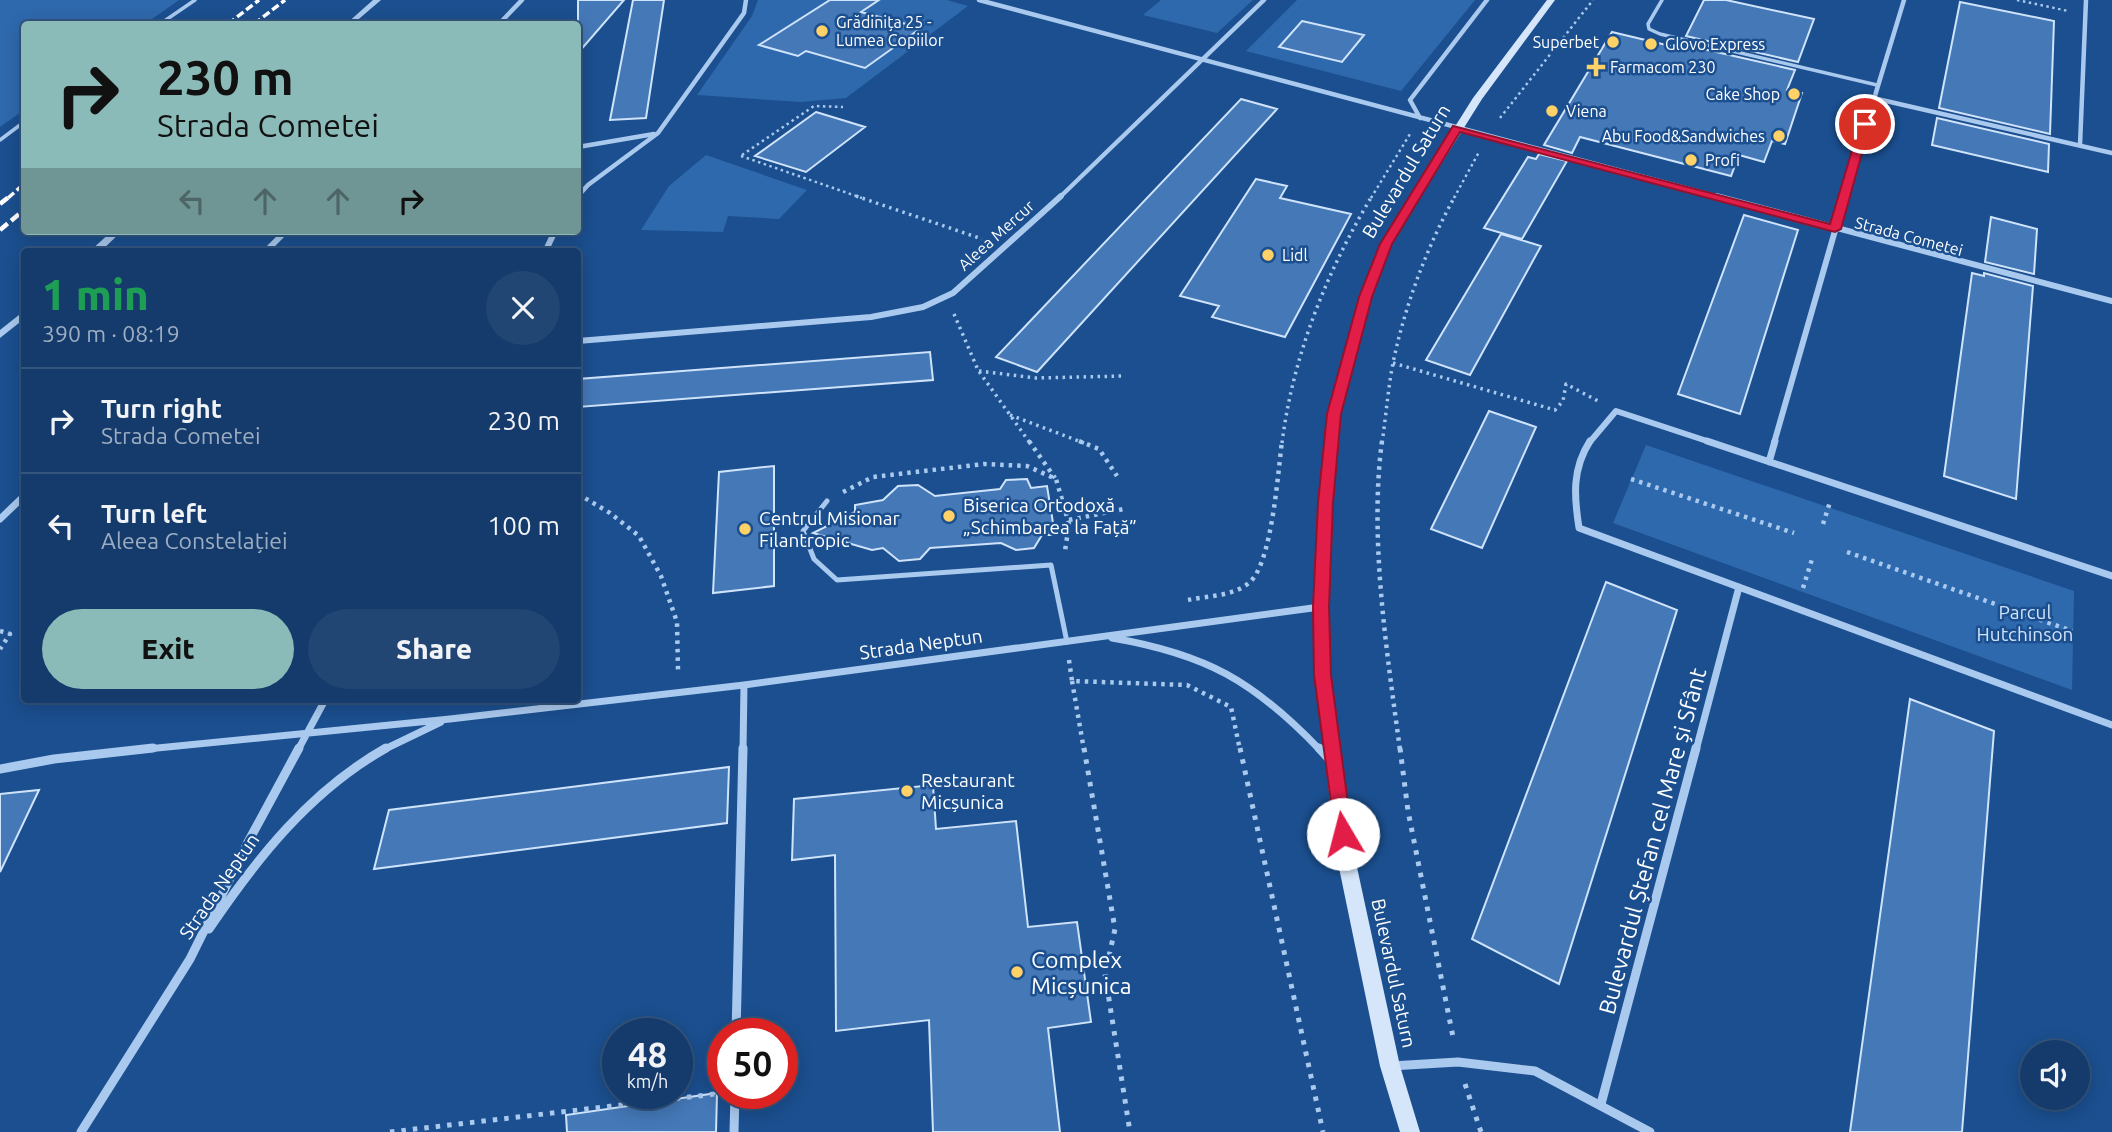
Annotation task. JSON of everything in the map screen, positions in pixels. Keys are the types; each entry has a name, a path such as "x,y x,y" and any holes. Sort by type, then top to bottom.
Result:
{"main road":[{"name":"Bulevardul Saturn","path":"1410,1132 1390,1066 1346,858 1323,675 1321,607 1325,503 1334,414 1365,297 1386,244 1457,128 1551,0"}],"street":[{"path":"352,21 377,0"},
{"path":"502,21 522,0"},
{"path":"581,193 658,133 744,13 746,0"},
{"path":"979,0 1202,60"},
{"name":"Aleea Mercur","path":"581,341 872,317 923,307 953,293 1006,247 1264,0"},
{"path":"1419,118 1410,100 1487,0"},
{"path":"1769,462 1903,0"},
{"path":"2080,145 2086,0"},
{"name":"Strada Cometei","path":"1202,60 2112,301"},
{"path":"1873,98 2112,153"},
{"path":"581,146 658,133"},
{"path":"98,248 113,235"},
{"path":"269,248 282,235"},
{"path":"0,335 21,316"},
{"path":"2112,576 1616,411 1592,435 1577,462 1573,495 1579,528 2112,724"},
{"path":"0,519 21,499"},
{"name":"Bulevardul Ștefan cel Mare și Sfânt","path":"1601,1104 1739,587"},
{"name":"Strada Neptun","path":"0,769 54,759 307,731 450,719 744,685 1321,607"},
{"name":"Strada Neptun","path":"1104,637 1152,643 1197,657 1231,673 1263,693 1291,718 1333,764"},
{"path":"736,1018 744,685"},
{"path":"307,731 323,703"},
{"name":"Strada Neptun","path":"81,1132 245,874 291,820 349,769 413,732 450,719"},
{"name":"Strada Neptun","path":"190,959 307,731"},
{"path":"1390,1066 1458,1062 1535,1071 1650,1132"},
{"path":"734,1132 735,1109"}],"lane":[{"path":"164,21 195,0"},
{"path":"1662,0 1648,24 1649,29 1660,34 1877,85"},
{"path":"0,139 21,124"},
{"path":"827,501 803,531 814,559 837,580 1051,565 1067,642"}],"path":[{"path":"1481,1132 1458,1062 1408,811 1387,649 1376,487 1393,363 1409,303 1438,227 1487,136 1592,0"},
{"path":"2017,0 2086,15"},
{"path":"843,107 814,106 741,156 1006,247"},
{"path":"1251,582 1269,543 1288,396 1319,300 1359,218 1419,118"},
{"path":"923,307 955,314 960,334 978,370 1056,479 1069,520 1071,540 1063,556 1051,565"},
{"path":"1393,363 1555,410 1563,401 1566,384 1616,411"},
{"path":"978,370 1036,378 1124,376"},
{"path":"1009,415 1099,449 1116,476"},
{"path":"827,501 873,477 984,464 1027,466 1056,479"},
{"path":"1631,479 1794,533"},
{"path":"581,496 610,513 639,536 662,576 677,622 679,692"},
{"path":"1069,520 1124,509"},
{"path":"1847,552 2072,631"},
{"path":"1803,611 1802,590 1814,556"},
{"path":"0,631 10,634 0,649"},
{"path":"1067,642 1115,929 1105,974 1130,1132"},
{"path":"1072,681 1187,685 1231,707 1323,1132"},
{"path":"390,1132 707,1095"}],"green space":[{"path":"0,0 179,0 149,21 21,21 21,112 0,127"},
{"path":"758,0 947,0 968,6 846,98 801,102 697,95 752,16"},
{"path":"1161,0 1253,0 1217,33 1143,15"},
{"path":"1297,0 1475,0 1401,91 1246,51"},
{"path":"706,155 807,190 779,219 728,216 723,232 641,230 669,186"},
{"name":"Parcul Hutchinson","path":"1646,445 2074,591 2072,690 1613,523"}],"building":[{"path":"578,0 624,0 581,50 581,21 578,21"},
{"path":"633,0 664,0 646,118 610,120"},
{"name":"Grădinița 25 - Lumea Copiilor","path":"830,0 879,0 861,12 921,28 865,68 806,51 798,56 759,45"},
{"path":"1704,0 1726,0 1814,19 1798,62 1686,36"},
{"path":"1960,2 2054,21 2050,134 1939,108"},
{"path":"1302,21 1364,35 1342,62 1279,47"},
{"path":"1612,32 1679,48 1681,44 1795,70 1787,90 1802,93 1785,144 1772,141 1764,162 1739,155 1731,176 1580,137 1572,153 1544,145"},
{"path":"1241,99 1277,109 1037,372 996,357"},
{"path":"816,112 865,127 806,172 755,156"},
{"path":"1937,118 2049,144 2048,172 1932,145"},
{"path":"1539,154 1567,161 1522,239 1484,228 1528,157 1536,159"},
{"name":"Lidl","path":"1256,179 1287,186 1280,198 1351,214 1285,337 1212,317 1219,306 1180,296"},
{"path":"1744,215 1798,230 1740,414 1678,394"},
{"path":"1991,217 2037,229 2034,274 1985,262"},
{"path":"1501,234 1541,246 1470,375 1426,360"},
{"path":"1972,273 1984,276 1984,273 2033,286 2016,499 1944,476"},
{"path":"930,352 933,380 581,407 581,379"},
{"path":"1489,411 1536,427 1482,548 1431,529"},
{"name":"Centrul Misionar Filantropic","path":"774,466 774,586 713,593 719,472"},
{"name":"Biserica Ortodoxă „Schimbarea la Față”","path":"1027,479 1031,488 1047,486 1055,535 1042,535 1034,548 1016,550 1001,543 930,548 920,559 899,561 883,548 872,550 813,533 855,512 855,505 883,500 898,486 918,485 935,496 1000,489 1006,480"},
{"path":"1606,582 1677,610 1559,984 1472,939"},
{"path":"1910,699 1994,731 1962,1132 1850,1132"},
{"path":"729,767 727,823 374,869 389,810"},
{"name":"Complex Micșunica","path":"933,785 936,829 1016,821 1028,927 1077,922 1091,1022 1048,1028 1060,1132 933,1132 929,1020 836,1031 835,855 792,860 794,799"},
{"path":"39,790 0,872 0,794"},
{"path":"707,1094 707,1109 717,1109 716,1132 567,1132 566,1115 607,1109 693,1109 693,1096"}],"railway":[{"path":"232,21 259,0"},
{"path":"258,21 285,0"},
{"path":"8,198 21,187"},
{"path":"0,204 10,196"},
{"path":"0,230 21,212"}],"place":[{"name":"Grădinița 25 - Lumea Copiilor","path":"822,31"},
{"name":"Superbet","path":"1613,42"},
{"name":"Glovo Express","path":"1651,44"},
{"name":"Farmacom 230","path":"1596,67"},
{"name":"Cake Shop","path":"1794,94"},
{"name":"Viena","path":"1552,111"},
{"name":"Abu Food&Sandwiches","path":"1779,136"},
{"name":"Profi","path":"1691,160"},
{"name":"Lidl","path":"1268,255"},
{"name":"Biserica Ortodoxă „Schimbarea la Față”","path":"949,516"},
{"name":"Centrul Misionar Filantropic","path":"745,529"},
{"name":"Restaurant Micșunica","path":"907,791"},
{"name":"Complex Micșunica","path":"1017,972"}],"route":[{"path":"1343,834 1323,675 1321,607 1325,503 1334,414 1365,297 1386,244 1457,128 1835,229 1865,124"}]}
